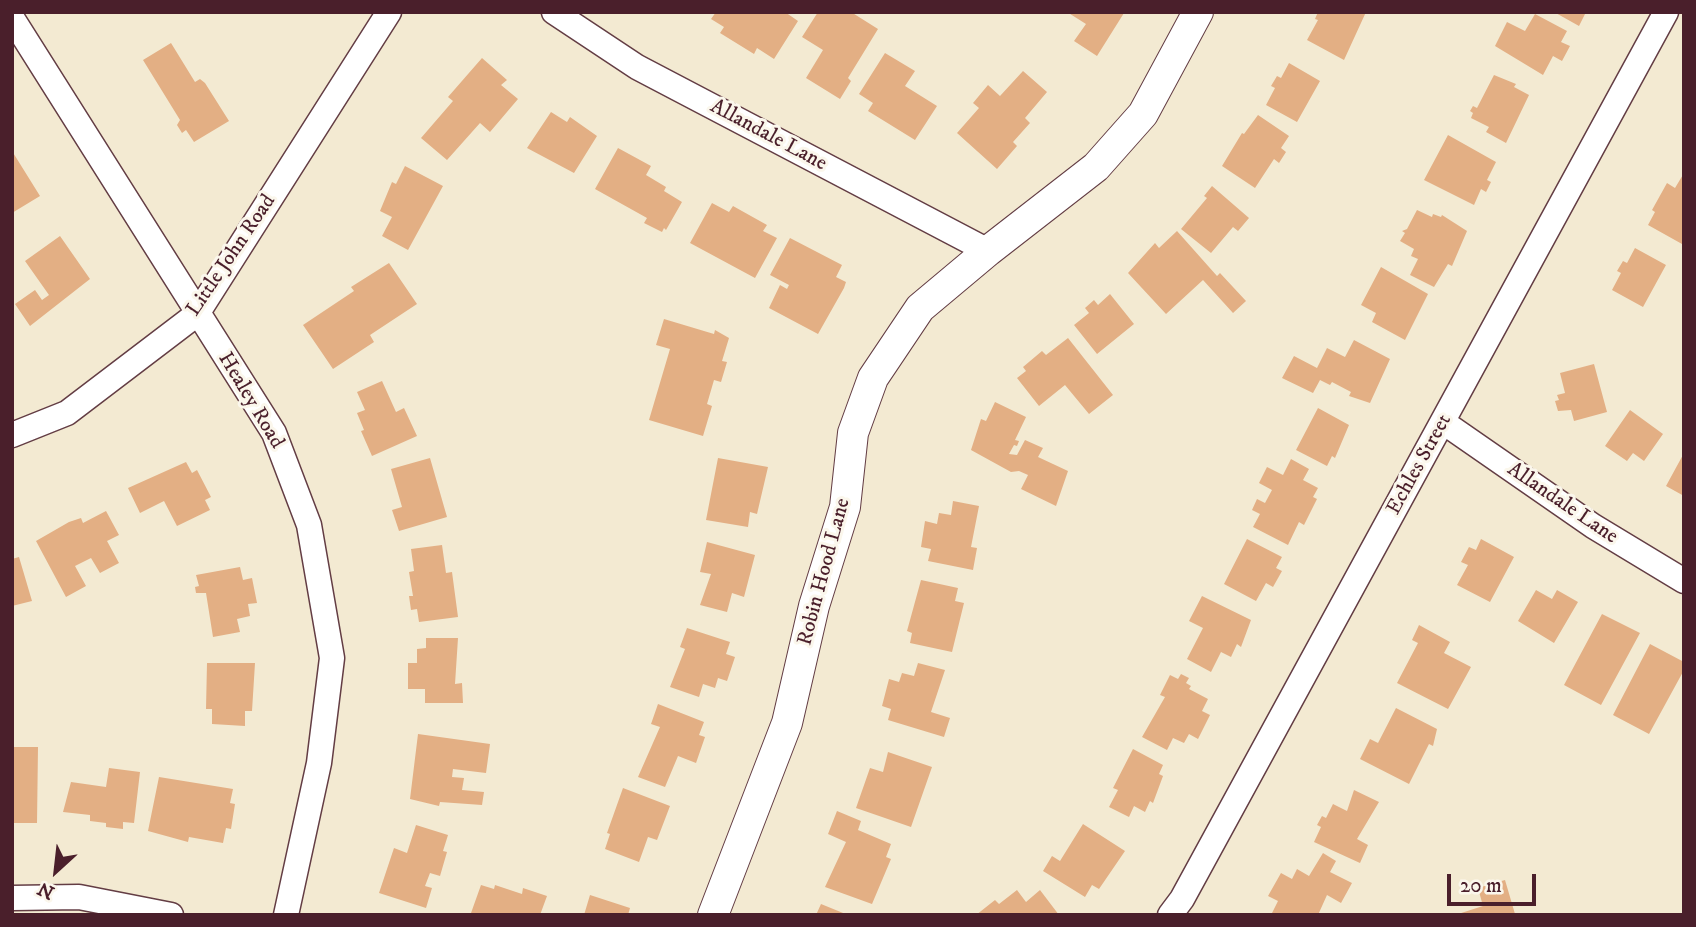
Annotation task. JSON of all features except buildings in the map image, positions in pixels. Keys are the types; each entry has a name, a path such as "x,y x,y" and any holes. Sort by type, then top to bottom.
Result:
{"street":[{"name":"Little John Road","path":"12,435 67,413 197,314 389,12"},
{"name":"Allandale Lane","path":"554,12 637,67 988,251"},
{"name":"Robin Hood Lane","path":"713,915 787,723 814,606 845,506 853,433 873,378 920,308 1096,167 1143,114 1198,12"},
{"name":"Echles Street","path":"1170,915 1182,900 1666,12"},
{"name":"Healey Road","path":"12,18 274,433 310,524 331,658 319,763 286,915"},
{"name":"Allandale Lane","path":"1443,422 1592,526 1684,581"},
{"path":"12,898 79,897 171,915"}]}
